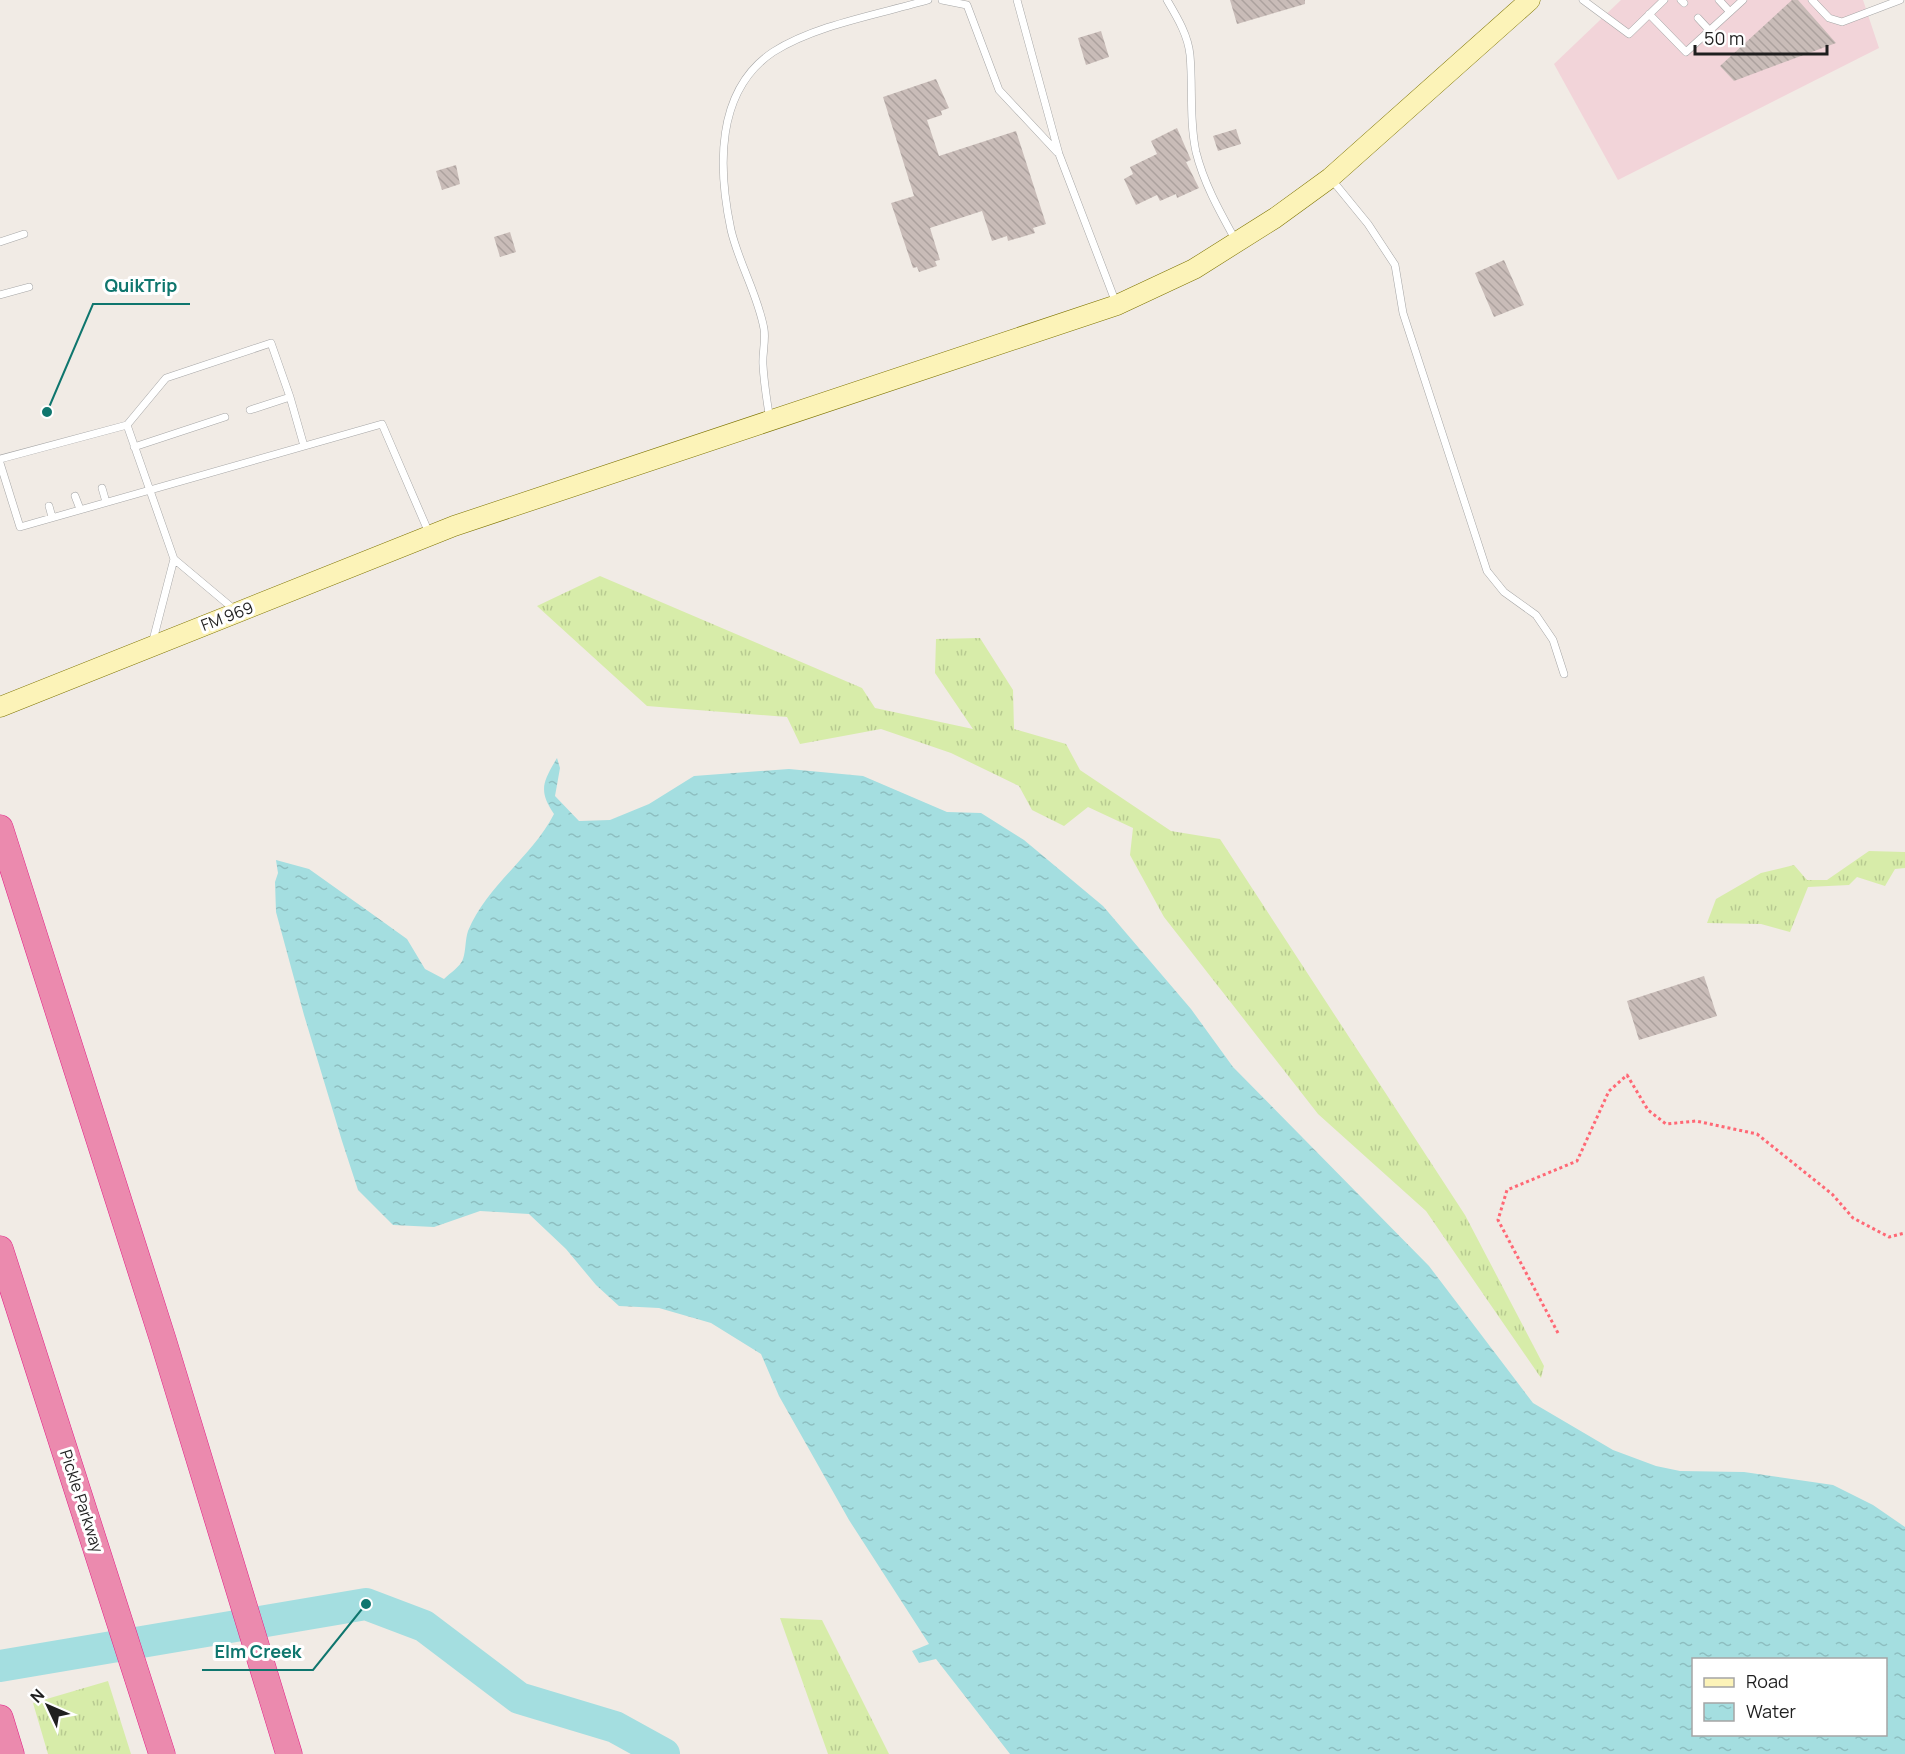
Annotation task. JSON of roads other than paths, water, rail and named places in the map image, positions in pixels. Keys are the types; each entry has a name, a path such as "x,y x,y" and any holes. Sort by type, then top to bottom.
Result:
{"highway":[{"path":"0,828 289,1754"},
{"name":"Pickle Parkway","path":"0,1249 162,1754"},
{"path":"0,1718 11,1754"}],"main road":[{"name":"FM 969","path":"0,707 152,644 238,613 454,526 1117,305 1194,269 1237,243 1330,178 1530,0"}],"lane":[{"path":"770,422 763,365 764,331 754,292 732,232 723,171 723,133 742,83 772,53 805,36 927,0"},
{"path":"942,0 967,5 999,90 1059,154"},
{"path":"1017,0 1059,154 1117,305"},
{"path":"1167,0 1181,25 1190,54 1190,111 1196,152 1212,198 1237,243"},
{"path":"1584,0 1629,34 1664,0"},
{"path":"1719,0 1730,12"},
{"path":"1649,14 1686,52 1743,0"},
{"path":"1812,0 1828,18 1842,22 1900,0"},
{"path":"1698,18 1710,31"},
{"path":"1330,178 1368,224 1395,265 1404,313 1487,571 1504,592 1536,615 1553,640 1564,674"},
{"path":"0,242 24,234"},
{"path":"0,295 29,287"},
{"path":"0,459 56,444 86,440 127,425 166,378 271,343 304,446"},
{"path":"250,410 290,397"},
{"path":"134,447 225,417"},
{"path":"0,464 20,526 382,424 430,536"},
{"path":"127,425 174,559 238,613"},
{"path":"56,444 59,453"},
{"path":"32,451 35,459"},
{"path":"102,488 106,502"},
{"path":"75,496 80,509"},
{"path":"49,506 52,518"},
{"path":"152,644 174,559"}],"water":[{"path":"557,758 560,768 555,796 579,821 610,820 649,804 694,776 789,769 863,776 947,812 981,813 1024,840 1103,906 1191,1009 1233,1067 1429,1266 1533,1403 1613,1450 1656,1466 1680,1471 1744,1472 1833,1485 1873,1505 1905,1527 1905,1754 1010,1754 936,1659 919,1663 912,1651 929,1644 849,1520 779,1396 761,1354 711,1323 659,1308 619,1306 596,1285 566,1249 529,1214 480,1211 434,1227 393,1225 358,1190 304,1015 276,912 275,882 278,873 276,860 309,869 407,939 425,969 444,979 462,962 468,931 486,899 534,844 554,814 544,792 546,780"}],"waterway":[{"path":"0,1666 366,1604 424,1626 519,1698 615,1727 664,1754"}],"place":[{"name":"QuikTrip","path":"47,412"},
{"name":"Elm Creek","path":"366,1604"}]}
